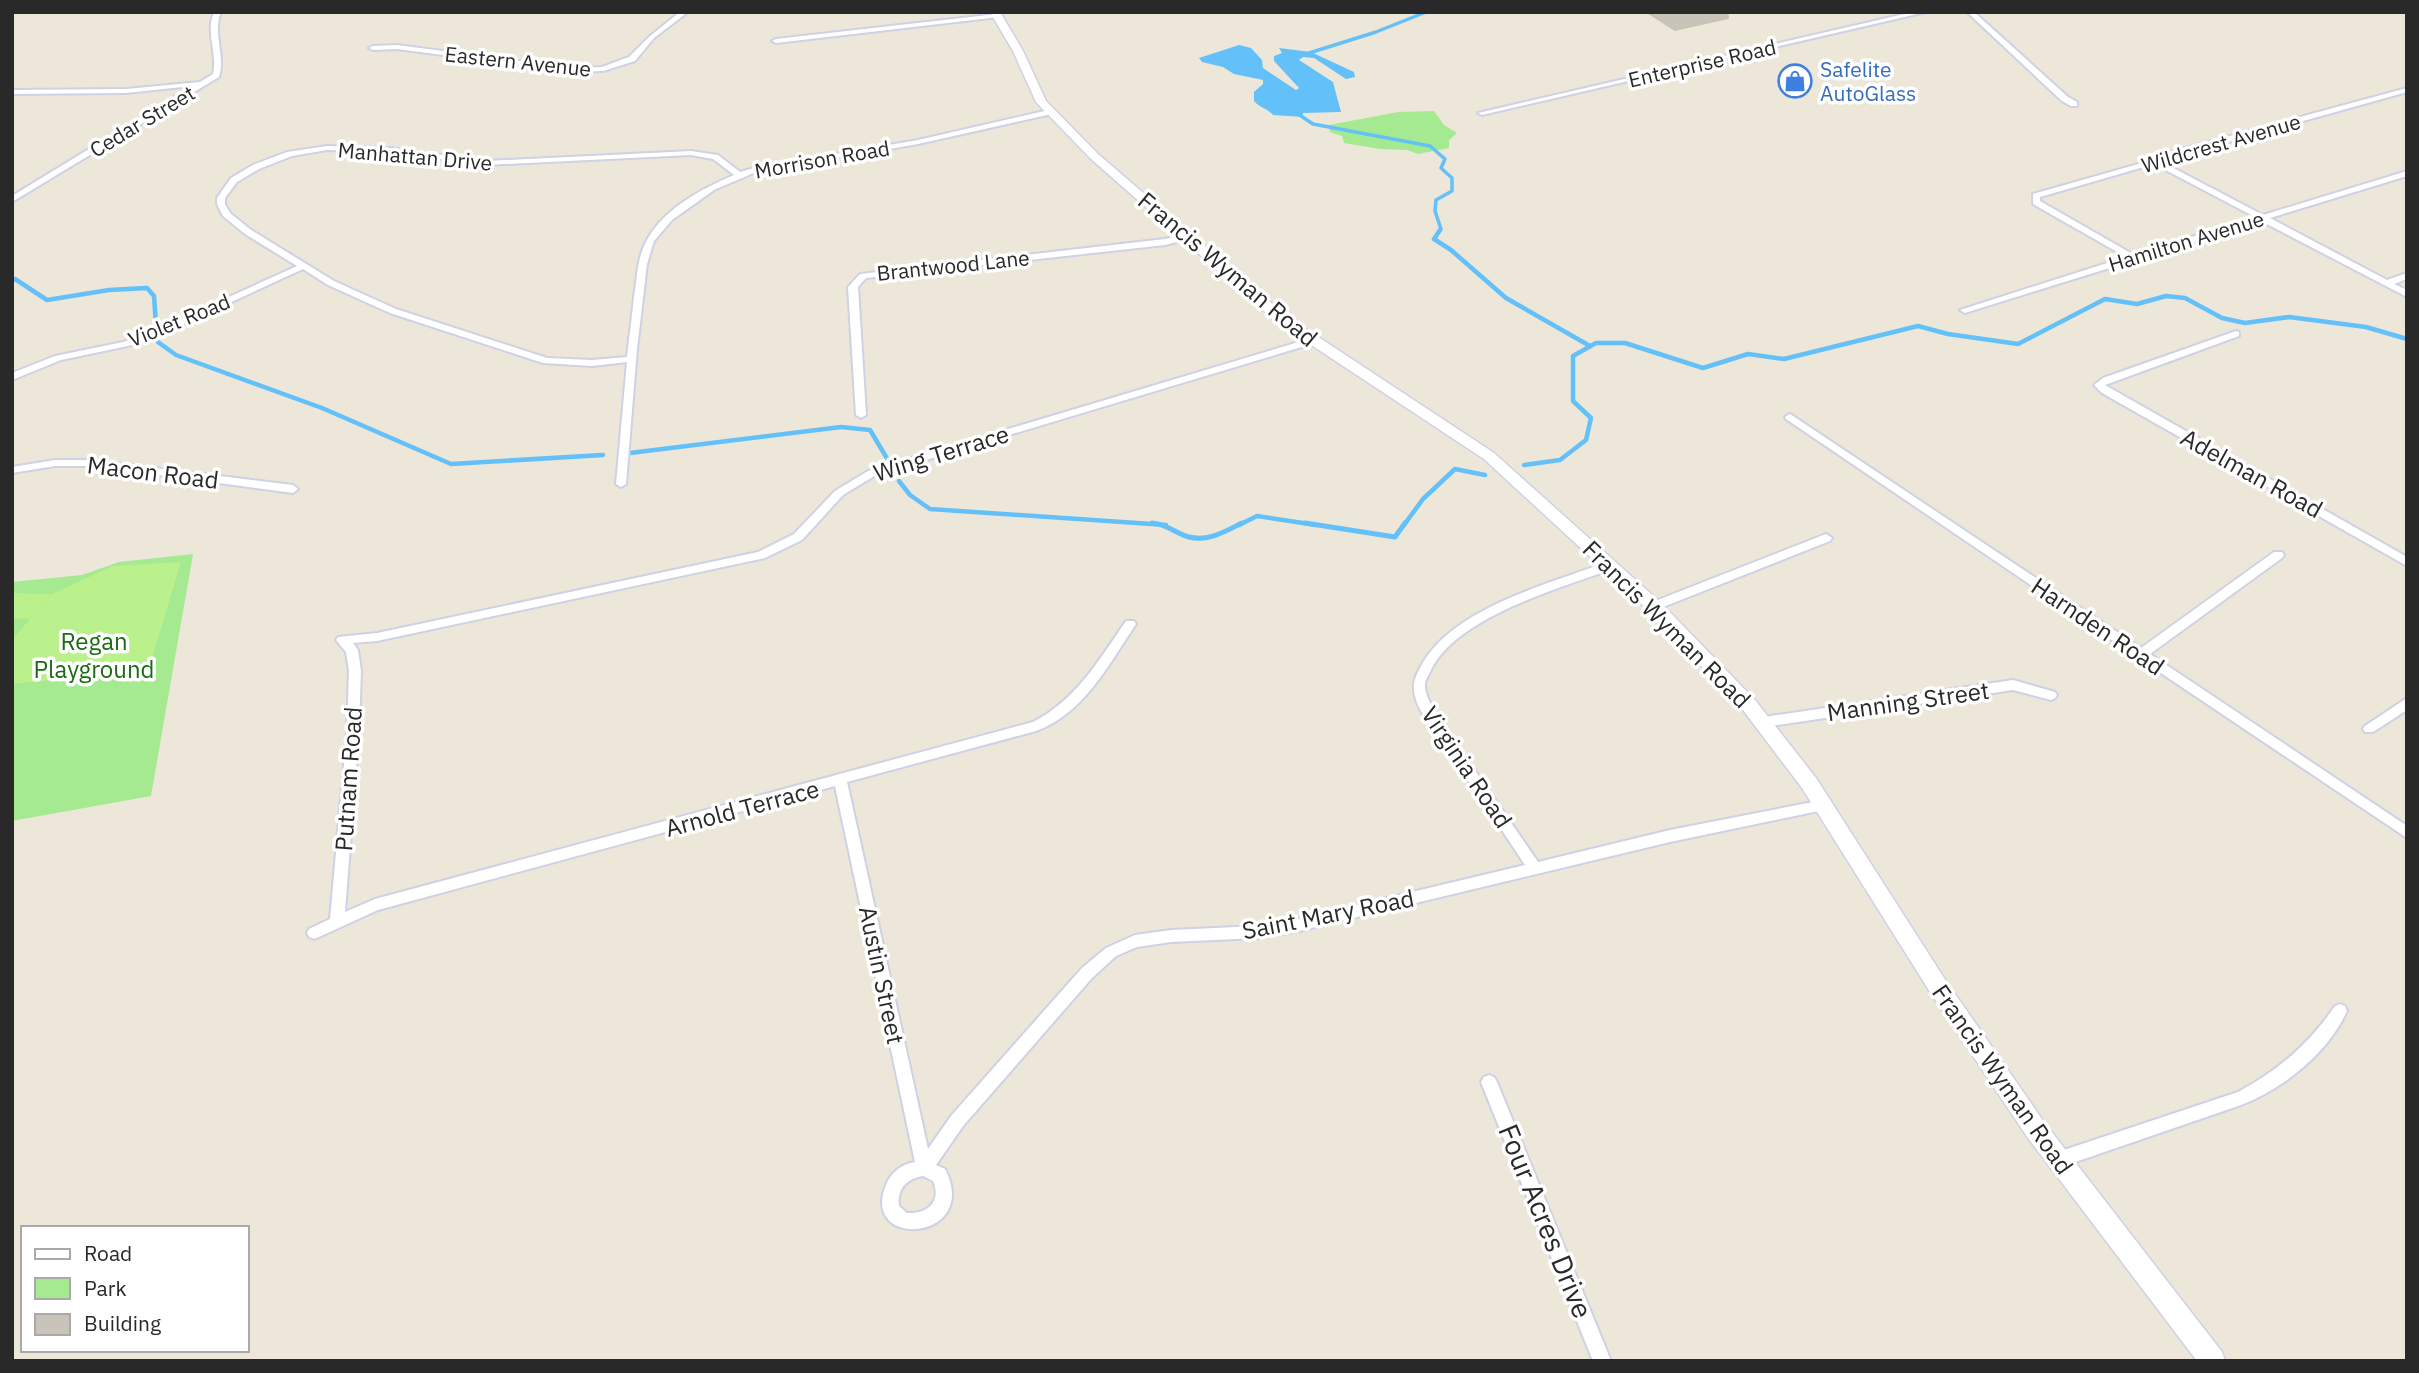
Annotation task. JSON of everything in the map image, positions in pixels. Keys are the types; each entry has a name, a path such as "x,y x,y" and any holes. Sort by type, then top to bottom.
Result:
{"main road":[{"name":"Francis Wyman Road","path":"996,14 1018,51 1036,93 1049,112 1094,156 1280,318 1498,464 1654,606 1764,722 1823,805 1937,985 2058,1160 2213,1361"}],"street":[{"name":"Cedar Street","path":"12,200 203,85 218,70 212,25 218,12"},
{"name":"Eastern Avenue","path":"373,48 397,47 574,70 595,70 632,60 652,37 685,12"},
{"name":"Enterprise Road","path":"1482,113 1923,12"},
{"path":"1970,12 2065,99 2074,104"},
{"path":"776,41 996,14"},
{"path":"12,92 126,92 186,84 203,85"},
{"name":"Wildcrest Avenue","path":"2036,196 2407,90"},
{"name":"Morrison Road","path":"621,484 631,359 643,272 651,240 666,222 689,204 739,175 793,162 940,138 1049,112"},
{"name":"Manhattan Drive","path":"631,359 572,364 528,357 393,311 337,286 238,225 226,214 221,204 225,190 241,175 272,160 327,148 368,149 493,164 691,153 718,159 739,175"},
{"path":"2154,161 2407,294"},
{"name":"Hamilton Avenue","path":"1965,310 2407,173"},
{"path":"2036,196 2036,202 2133,258"},
{"name":"Brantwood Lane","path":"861,415 853,287 863,276 1166,242 1186,237"},
{"name":"Violet Road","path":"12,377 58,358 157,333 303,266"},
{"path":"2387,282 2407,276"},
{"path":"2100,384 2236,334"},
{"name":"Wing Terrace","path":"342,640 377,637 761,555 798,537 839,493 872,473 1312,341"},
{"name":"Adelman Road","path":"2100,384 2105,391 2407,562"},
{"name":"Harnden Road","path":"1790,417 2407,833"},
{"name":"Macon Road","path":"12,470 55,463 91,463 293,489"},
{"path":"1654,606 1826,538"},
{"path":"2140,655 2278,555"},
{"name":"Virginia Road","path":"1535,868 1430,714 1421,698 1419,682 1434,654 1449,638 1471,622 1499,608 1611,565"},
{"name":"Arnold Terrace","path":"314,933 375,905 1011,735 1044,723 1059,714 1078,695 1130,624"},
{"name":"Putnam Road","path":"337,923 353,731 355,671 352,650 342,640"},
{"name":"Manning Street","path":"1764,722 2010,685 2051,695"},
{"path":"2369,729 2407,703"},
{"name":"Austin Street","path":"840,781 925,1168"},
{"name":"Saint Mary Road","path":"925,1168 957,1121 1087,974 1118,948 1135,941 1276,929 1670,836 1823,805"},
{"path":"2058,1160 2241,1098 2263,1088 2308,1053 2340,1011"},
{"name":"Four Acres Drive","path":"1489,1082 1602,1361"}],"green space":[{"path":"1434,111 1444,125 1457,133 1449,140 1449,148 1418,154 1407,150 1380,149 1344,143 1342,136 1330,132 1329,125 1398,112"},
{"name":"Regan Playground","path":"193,554 151,796 12,821 12,582 82,575 119,562"},
{"path":"181,562 153,655 138,666 118,669 116,673 12,684 12,640 30,619 12,618 12,593 51,594 35,613 52,594 113,566"}],"water":[{"path":"1239,45 1251,48 1262,60 1263,68 1296,90 1299,88 1274,61 1274,56 1282,53 1279,48 1311,52 1354,72 1355,77 1346,79 1314,58 1303,57 1299,60 1333,82 1341,112 1303,113 1303,117 1273,115 1254,101 1254,92 1263,84 1263,80 1234,74 1223,67 1202,62 1199,58"}],"building":[{"path":"1647,12 1727,12 1728,18 1675,30"}],"waterway":[{"path":"1306,54 1376,32 1426,12"},
{"path":"1298,114 1313,124 1430,146 1445,159 1441,168 1452,178 1452,191 1436,200 1435,211 1440,230"},
{"path":"1440,230 1434,239 1451,250 1506,298 1590,346"},
{"path":"12,280 15,279 47,300 109,290 147,288 154,296 156,325"},
{"path":"1524,465 1560,460 1586,440 1591,418 1573,401 1573,356 1596,343 1625,343 1703,368 1748,354 1784,359 1918,326 1948,334 2018,344 2105,299 2137,304 2166,296 2185,298 2222,318 2245,323 2289,317 2366,327 2407,339"},
{"path":"158,342 176,355 322,408 451,464 603,455"},
{"path":"630,453 841,427 870,430 888,460"},
{"path":"1404,525 1423,499 1455,469 1485,475"},
{"path":"899,481 910,495 930,509 1160,525"},
{"path":"1239,525 1257,516 1316,525"},
{"path":"1152,523 1160,525"},
{"path":"1160,525 1184,535 1203,538 1217,535 1242,523"},
{"path":"1305,523 1395,537 1405,523"},
{"path":"1160,525 1166,525"}],"place":[{"name":"Safelite AutoGlass","path":"1795,81"}]}
